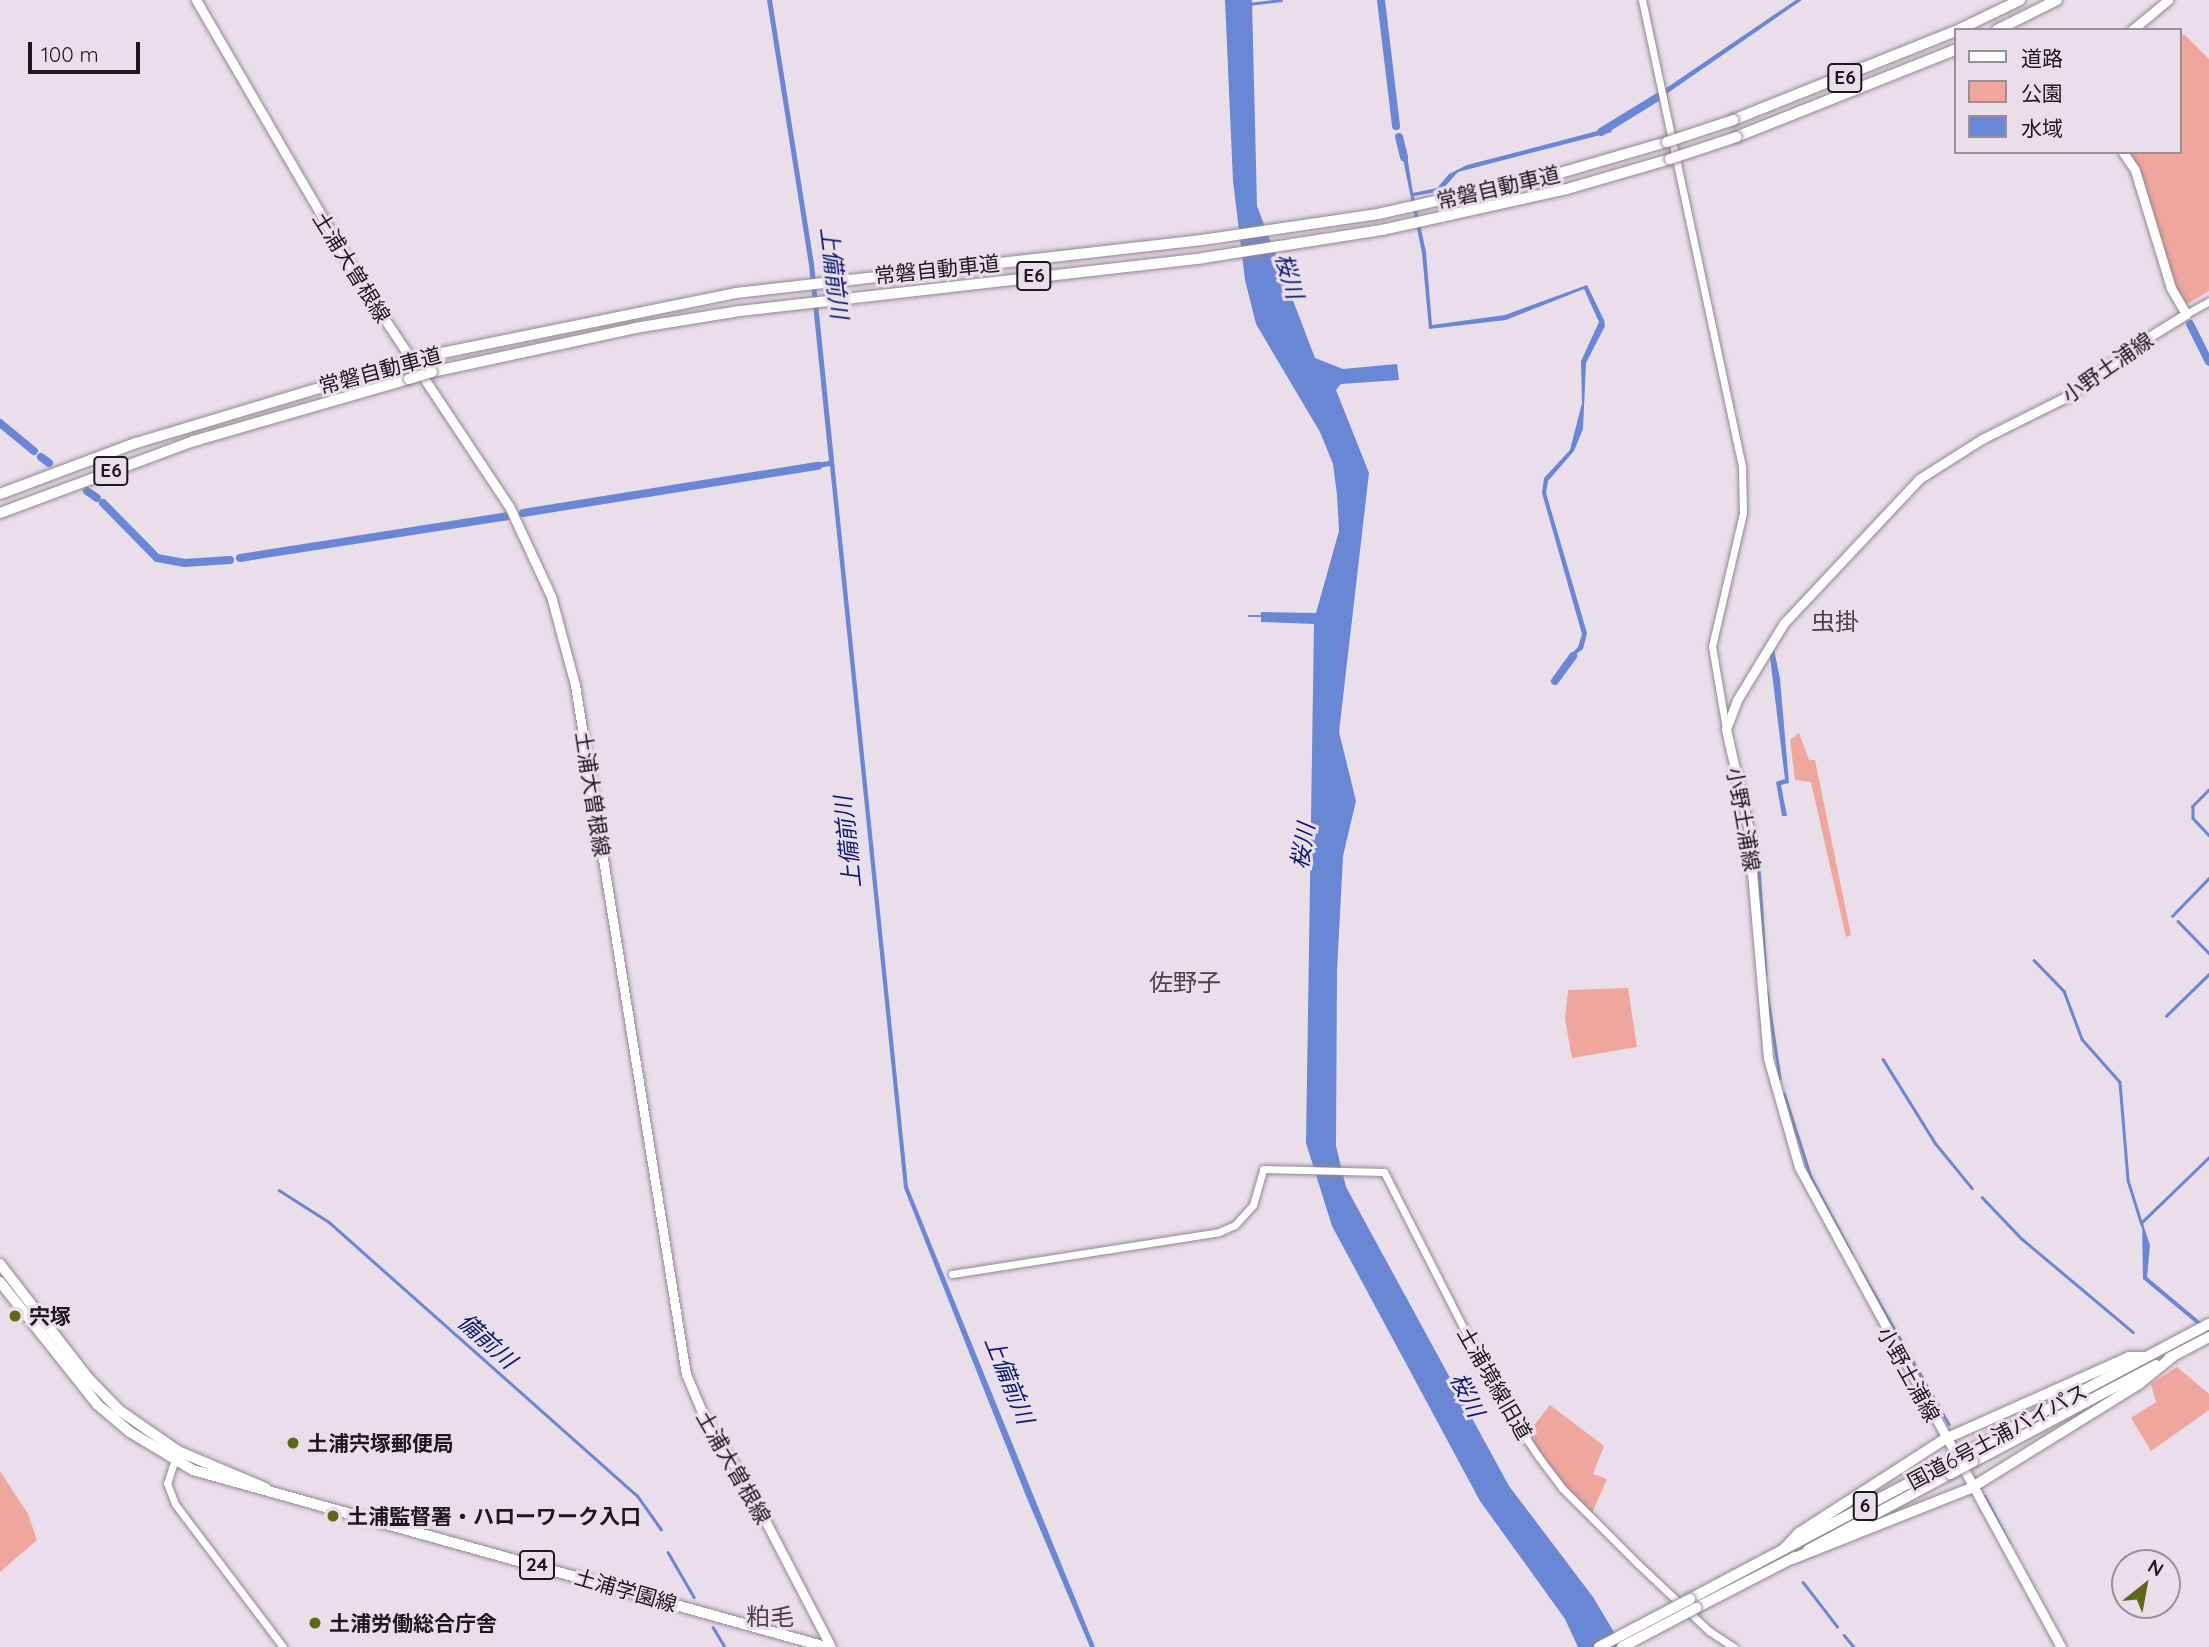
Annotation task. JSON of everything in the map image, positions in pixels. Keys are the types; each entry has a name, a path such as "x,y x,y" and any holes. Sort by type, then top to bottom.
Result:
{"highway":[{"name":"常磐自動車道","path":"1961,28 2020,0"},
{"path":"2001,28 2057,0"},
{"name":"常磐自動車道","path":"0,495 221,415 422,357 736,293 1202,240 1453,198 1667,142 1733,120 1954,31"},
{"name":"常磐自動車道","path":"0,513 224,432 304,407 432,372 635,328 864,294 1203,258 1456,216 1670,159 1736,137 1954,50"}],"main road":[{"name":"土浦大曽根線","path":"195,0 362,285 509,506 551,597 575,685 686,1374 708,1426 743,1478 828,1647"},
{"path":"2134,28 2168,0"},
{"path":"2124,154 2135,170 2171,288 2186,314"},
{"name":"小野土浦線","path":"2061,1647 1819,1210 1782,1118 1763,1030 1748,825 1726,729 1737,700 1784,623 1919,478 2070,395 2136,345 2186,314"},
{"name":"土浦学園線","path":"0,1264 104,1396 176,1456"},
{"name":"土浦学園線","path":"0,1282 89,1396 130,1432 176,1456 265,1488 828,1647"},
{"path":"1784,1549 1799,1533 1945,1439 2119,1366 2129,1357 2145,1357 2209,1324"},
{"path":"1792,1559 1971,1488 2172,1357 2209,1337"},
{"name":"国道6号土浦バイパス","path":"1599,1647 1792,1559 1970,1457 2119,1366"},
{"name":"国道6号土浦バイパス","path":"1970,1457 2135,1381"},
{"name":"国道6号土浦バイパス","path":"1622,1647 1784,1549 1948,1469"}],"street":[{"path":"1642,0 1742,468 1743,513 1712,646 1726,729"},
{"path":"2186,314 2209,301"},
{"name":"土浦境線旧道","path":"951,1274 1219,1232 1235,1225 1253,1205 1263,1169 1384,1172 1498,1396 1538,1457 1562,1488 1638,1564 1709,1631 1734,1647"},
{"path":"176,1456 167,1483 175,1504 283,1647"}],"green space":[{"path":"2184,34 2209,59 2209,291 2187,304 2174,286 2141,173 2130,154 2181,154 2181,36"},
{"path":"1799,733 1809,760 1815,760 1851,935 1846,937 1811,782 1795,780 1790,740"},
{"path":"1628,988 1637,1047 1572,1058 1565,1019 1568,990"},
{"path":"2177,1367 2209,1394 2209,1410 2151,1451 2131,1418 2156,1402 2151,1384"},
{"path":"1550,1405 1604,1446 1593,1474 1607,1479 1591,1515 1564,1486 1527,1434"},
{"path":"0,1471 28,1514 37,1540 0,1572"}],"water":[{"path":"767,0 772,0 814,264 908,1187 1095,1647 1090,1647 1026,1496 904,1188 830,466 819,468 817,463 829,461 809,265"},
{"path":"1225,0 1252,0 1257,206 1315,358 1343,369 1397,364 1399,380 1341,384 1336,390 1369,473 1339,732 1356,801 1343,856 1337,971 1336,1146 1346,1187 1509,1486 1593,1597 1623,1647 1578,1647 1565,1619 1480,1501 1332,1226 1306,1143 1314,624 1261,622 1261,612 1316,613 1339,531 1337,495 1333,464 1320,432 1256,324 1245,280 1233,181"},
{"path":"1796,0 1802,0 1659,99 1656,95"},
{"path":"1609,128 1612,132 1458,172 1441,191 1414,196 1426,252 1432,325 1505,315 1587,285 1604,320 1605,326 1586,363 1583,429 1574,451 1548,481 1546,493 1587,633 1583,649 1561,665 1578,647 1582,634 1542,493 1544,478 1570,450 1582,403 1581,361 1599,322 1584,289 1506,320 1429,329 1422,253 1401,149 1406,149 1413,193 1437,188 1449,174 1467,165"},
{"path":"1769,649 1774,649 1780,679 1789,783 1781,785 1787,816 1782,816 1776,782 1785,779"},
{"path":"2142,1221 2150,1245 2147,1277 2209,1329 2209,1334 2143,1279"}],"waterway":[{"path":"1249,4 1281,0"},
{"path":"1381,0 1396,126"},
{"path":"1601,132 1658,97"},
{"path":"1399,137 1404,157"},
{"path":"2190,324 2209,362"},
{"path":"0,423 34,451"},
{"path":"41,457 49,463"},
{"path":"523,513 818,466"},
{"path":"87,491 97,498"},
{"path":"103,503 157,558 184,563 230,560"},
{"path":"240,558 507,516"},
{"path":"1249,616 1263,616"},
{"path":"1555,681 1573,656"},
{"path":"2209,790 2193,806 2193,818 2209,835"},
{"path":"1757,837 1766,975"},
{"path":"2172,916 2209,878"},
{"path":"2178,921 2209,953"},
{"path":"2034,960 2064,991 2082,1039 2120,1082 2128,1180 2142,1225"},
{"path":"2166,1016 2209,974"},
{"path":"1767,991 1780,1078"},
{"path":"1883,1059 1936,1144 1972,1188"},
{"path":"1784,1093 1811,1177 1852,1254"},
{"path":"2141,1223 2209,1157"},
{"name":"備前川","path":"279,1190 329,1222 637,1495 661,1529"},
{"path":"1982,1197 2021,1238 2133,1332"},
{"path":"1859,1267 1949,1424"},
{"path":"1985,1496 2009,1543"},
{"name":"備前川","path":"668,1552 694,1597"},
{"path":"1803,1582 1837,1626"},
{"name":"備前川","path":"713,1627 725,1647"},
{"path":"1844,1635 1854,1647"}],"place":[{"name":"宍塚","path":"15,1316"},
{"name":"土浦宍塚郵便局","path":"293,1443"},
{"name":"土浦監督署・ハローワーク入口","path":"333,1516"},
{"name":"土浦労働総合庁舎","path":"315,1623"}],"district":[{"name":"虫掛","path":"1835,622"},
{"name":"佐野子","path":"1185,983"},
{"name":"粕毛","path":"770,1617"}],"water label":[{"name":"上備前川","path":"834,273"},
{"name":"桜川","path":"1289,276"},
{"name":"上備前川","path":"848,842"},
{"name":"桜川","path":"1303,846"},
{"name":"上備前川","path":"1009,1380"},
{"name":"桜川","path":"1467,1395"}]}
